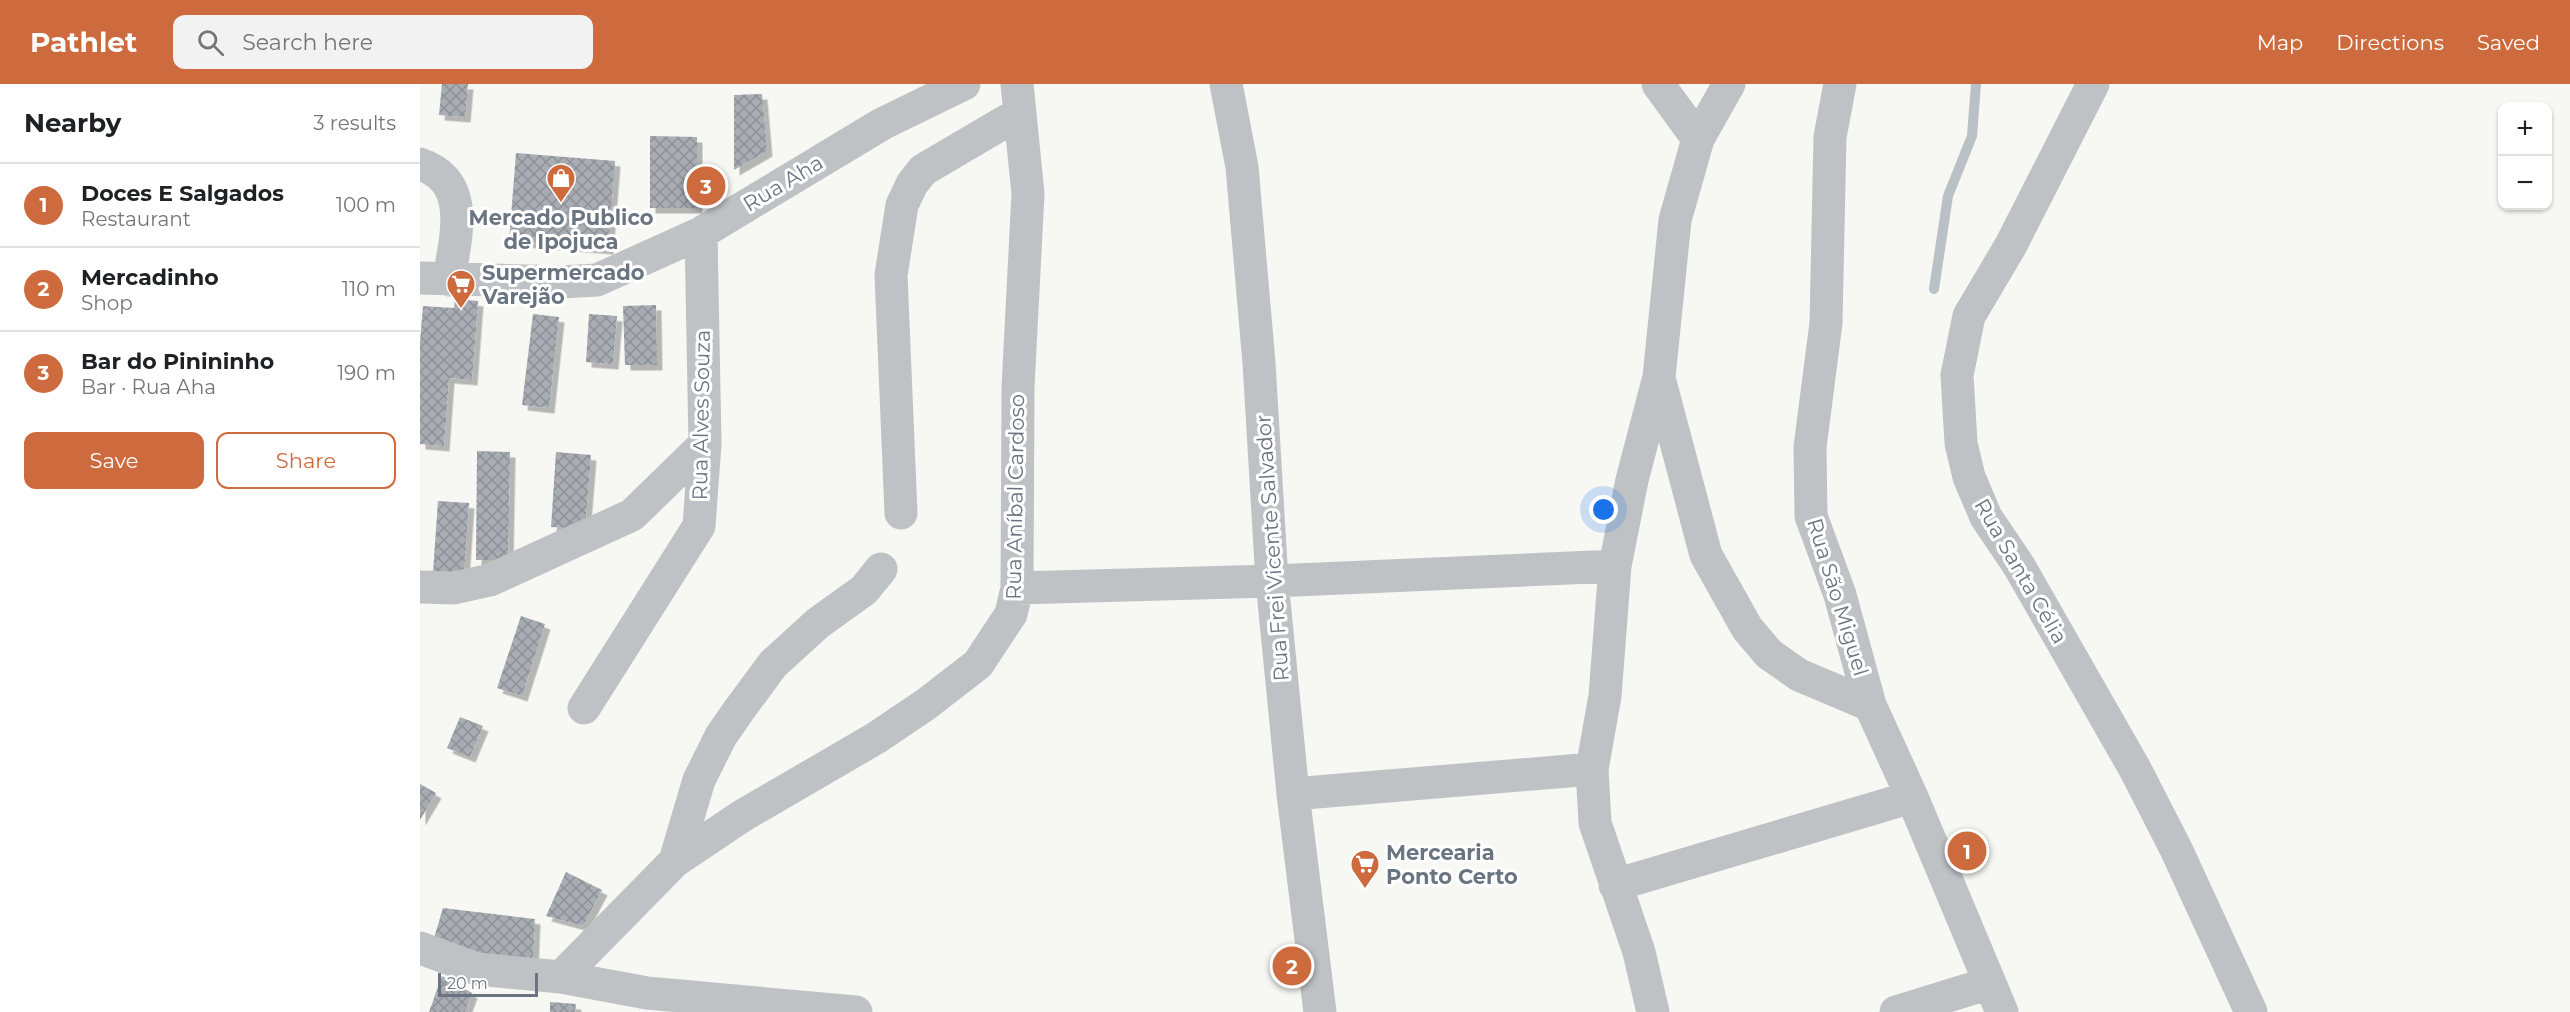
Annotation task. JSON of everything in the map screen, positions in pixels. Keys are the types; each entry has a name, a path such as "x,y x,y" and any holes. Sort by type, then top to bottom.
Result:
{"street":[{"name":"Rua Aha","path":"435,279 561,282 597,280 701,233 882,124 964,84"},
{"name":"Rua Frei Vicente Salvador","path":"1226,84 1242,167 1259,363 1272,581 1293,794 1320,1012"},
{"path":"1658,84 1698,139"},
{"path":"1653,1012 1639,952 1595,823 1592,769 1605,696 1615,566 1632,480 1659,377 1674,220 1698,139 1729,84"},
{"name":"Rua São Miguel","path":"1840,84 1830,137 1826,323 1810,447 1811,516 1840,595 1870,705 1912,797 1996,997"},
{"name":"Rua Santa Célia","path":"2093,84 2011,245 1969,316 1957,375 1961,443 1969,477 1986,517 2019,566 2135,769 2176,849 2251,1012"},
{"path":"901,513 891,275 902,205 912,184 923,170 1018,98"},
{"name":"Rua Aníbal Cardoso","path":"561,977 675,861 742,816 876,738 925,705 978,664 1011,614 1017,588 1018,387 1028,194 1018,98"},
{"path":"420,164 439,173 453,192 458,210 435,279"},
{"name":"Rua Alves Souza","path":"584,708 699,526 705,444 701,233"},
{"path":"1659,377 1706,555 1747,628 1768,654 1800,675 1870,705"},
{"path":"420,587 454,588 490,580 632,515 705,444"},
{"path":"1017,588 1272,581 1615,566"},
{"path":"675,861 689,821 699,780 721,736 739,710 772,664 818,623 864,590 881,569"},
{"path":"1293,794 1592,769"},
{"path":"1615,885 1912,797"},
{"path":"420,948 477,969 561,977 647,993 856,1012"},
{"path":"1896,1012 1996,997"}],"building":[{"path":"442,84 468,84 465,117 439,115"},
{"path":"762,94 767,151 734,170 734,95"},
{"path":"650,136 697,137 697,208 650,208"},
{"path":"516,153 615,161 608,249 509,241"},
{"path":"455,299 478,301 472,380 449,378 444,446 420,444 420,342 423,306 454,308"},
{"path":"656,305 657,365 625,365 623,306"},
{"path":"533,314 559,317 549,408 522,405"},
{"path":"589,314 617,316 613,364 586,362"},
{"path":"477,451 510,452 508,560 476,560"},
{"path":"556,452 591,455 585,529 551,527"},
{"path":"438,501 469,503 464,574 433,572"},
{"path":"521,616 545,624 522,696 497,688"},
{"path":"460,717 483,726 470,757 447,748"},
{"path":"420,784 436,793 420,820"},
{"path":"566,872 602,890 583,926 546,916"},
{"path":"443,908 535,919 533,964 491,957 434,938"},
{"path":"442,976 472,993 465,1012 429,1012"},
{"path":"550,1002 576,1004 575,1012 550,1012"}],"waterway":[{"path":"1934,289 1948,196 1972,136 1976,84"}],"place":[{"name":"Bar do Pinininho","path":"706,186"},
{"name":"Mercado Publico de Ipojuca","path":"561,204"},
{"name":"Supermercado Varejão","path":"461,310"},
{"name":"Doces E Salgados","path":"1967,851"},
{"name":"Mercearia Ponto Certo","path":"1365,890"},
{"name":"Mercadinho","path":"1292,966"}]}
